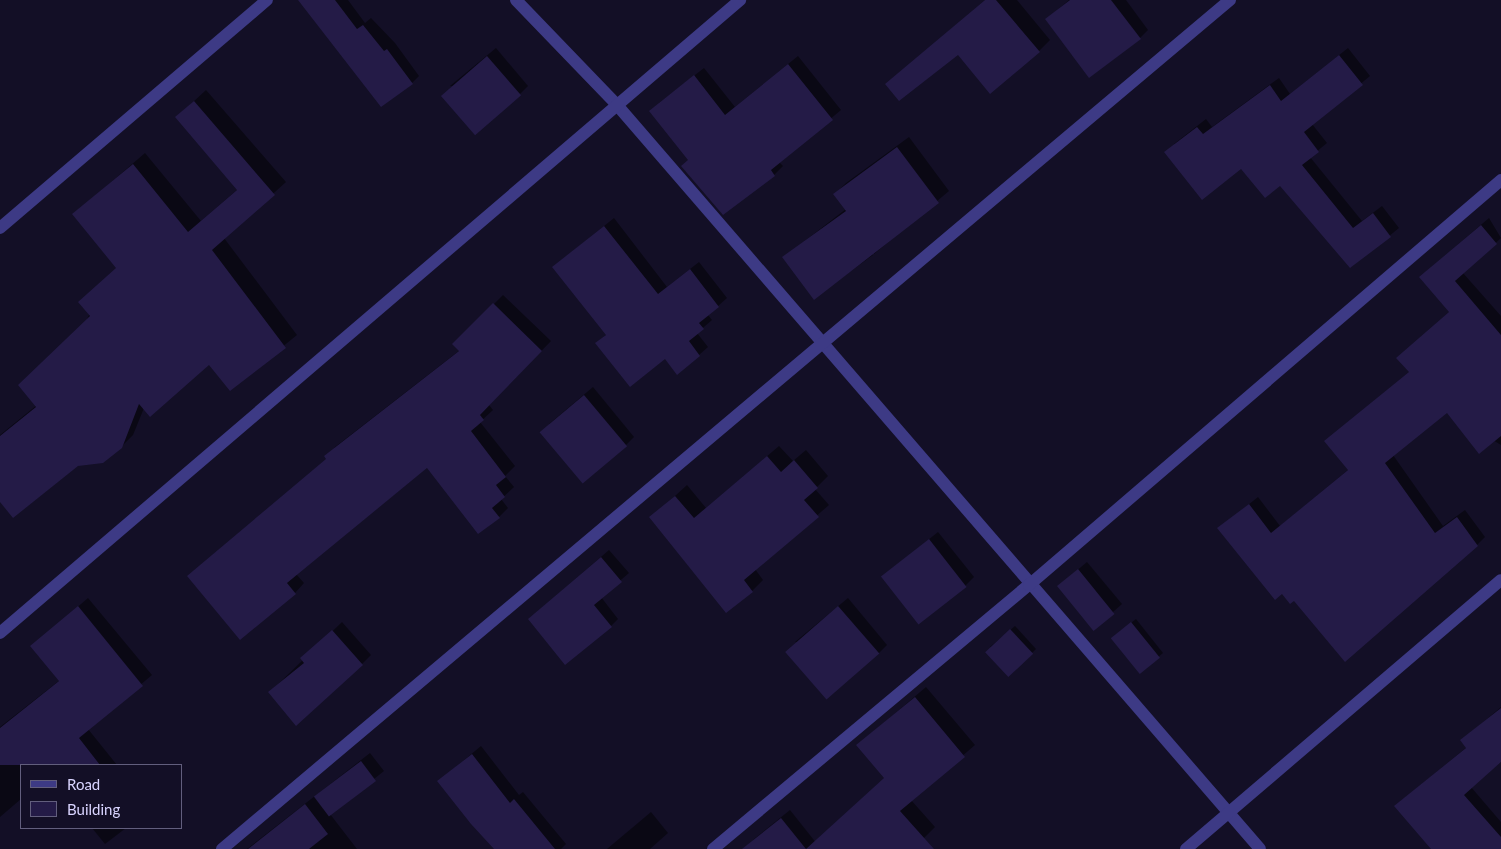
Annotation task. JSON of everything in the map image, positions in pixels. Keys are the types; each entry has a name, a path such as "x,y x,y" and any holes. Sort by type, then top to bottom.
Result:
{"street":[{"path":"0,228 267,0"},
{"path":"516,0 617,105 1029,585 1260,849"},
{"path":"0,633 740,0"},
{"path":"222,849 1230,0"},
{"path":"713,849 1029,585 1501,180"},
{"path":"1186,849 1501,580"}],"building":[{"path":"298,0 335,0 357,29 363,25 384,51 387,49 413,84 381,107"},
{"path":"985,0 996,0 1040,52 990,94 958,55 899,101 885,84"},
{"path":"1070,0 1111,0 1141,39 1089,78 1045,19"},
{"path":"1339,55 1363,85 1304,132 1319,152 1302,165 1353,228 1373,213 1391,237 1350,268 1280,186 1265,198 1241,169 1202,200 1164,152 1197,127 1203,134 1270,85 1281,101"},
{"path":"487,56 521,95 475,135 441,96"},
{"path":"788,64 833,120 771,170 775,176 723,215 681,166 688,160 649,111 694,75 725,115"},
{"path":"194,101 275,195 212,250 286,348 230,391 209,365 150,417 139,404 122,448 103,463 78,466 13,518 0,502 0,436 36,407 18,385 90,316 78,302 116,268 72,214 133,164 188,232 237,190 175,117"},
{"path":"897,147 939,203 814,300 782,257 846,211 833,194"},
{"path":"1481,225 1497,244 1455,281 1501,335 1501,436 1479,454 1447,413 1385,463 1435,533 1457,517 1478,546 1345,662 1294,601 1290,604 1282,594 1275,600 1217,528 1249,504 1271,533 1348,470 1324,441 1409,372 1396,358 1449,312 1419,277"},
{"path":"604,226 658,294 690,269 719,307 699,323 704,329 689,341 700,356 677,375 665,359 630,387 595,343 606,335 552,267"},
{"path":"493,303 542,351 480,415 484,420 471,431 506,477 496,485 505,497 492,508 500,518 478,534 427,468 287,583 296,594 240,640 187,576 326,459 324,456 459,351 452,344"},
{"path":"584,395 627,446 583,484 540,432"},
{"path":"767,456 781,472 794,460 818,488 804,500 819,517 744,580 753,592 726,613 649,517 675,496 694,518"},
{"path":"929,539 967,587 918,625 881,577"},
{"path":"601,557 622,582 594,605 612,627 565,665 528,619"},
{"path":"1078,569 1115,614 1094,631 1057,586"},
{"path":"78,606 143,686 79,738 99,764 0,765 0,728 59,681 30,646"},
{"path":"838,606 879,654 827,699 785,652"},
{"path":"1131,622 1160,658 1140,674 1111,638"},
{"path":"1010,629 1033,654 1008,677 985,652"},
{"path":"332,630 363,665 296,726 268,692 304,663 300,658"},
{"path":"915,697 965,757 900,811 934,849 806,849 884,778 856,745"},
{"path":"1501,708 1501,762 1464,795 1501,837 1501,849 1431,849 1394,806 1466,748 1460,740"},
{"path":"472,754 510,803 514,799 555,849 494,849 471,824 437,781"},
{"path":"361,761 376,781 329,816 314,797"},
{"path":"305,804 328,834 309,849 248,849"},
{"path":"781,818 806,849 742,849"}]}
